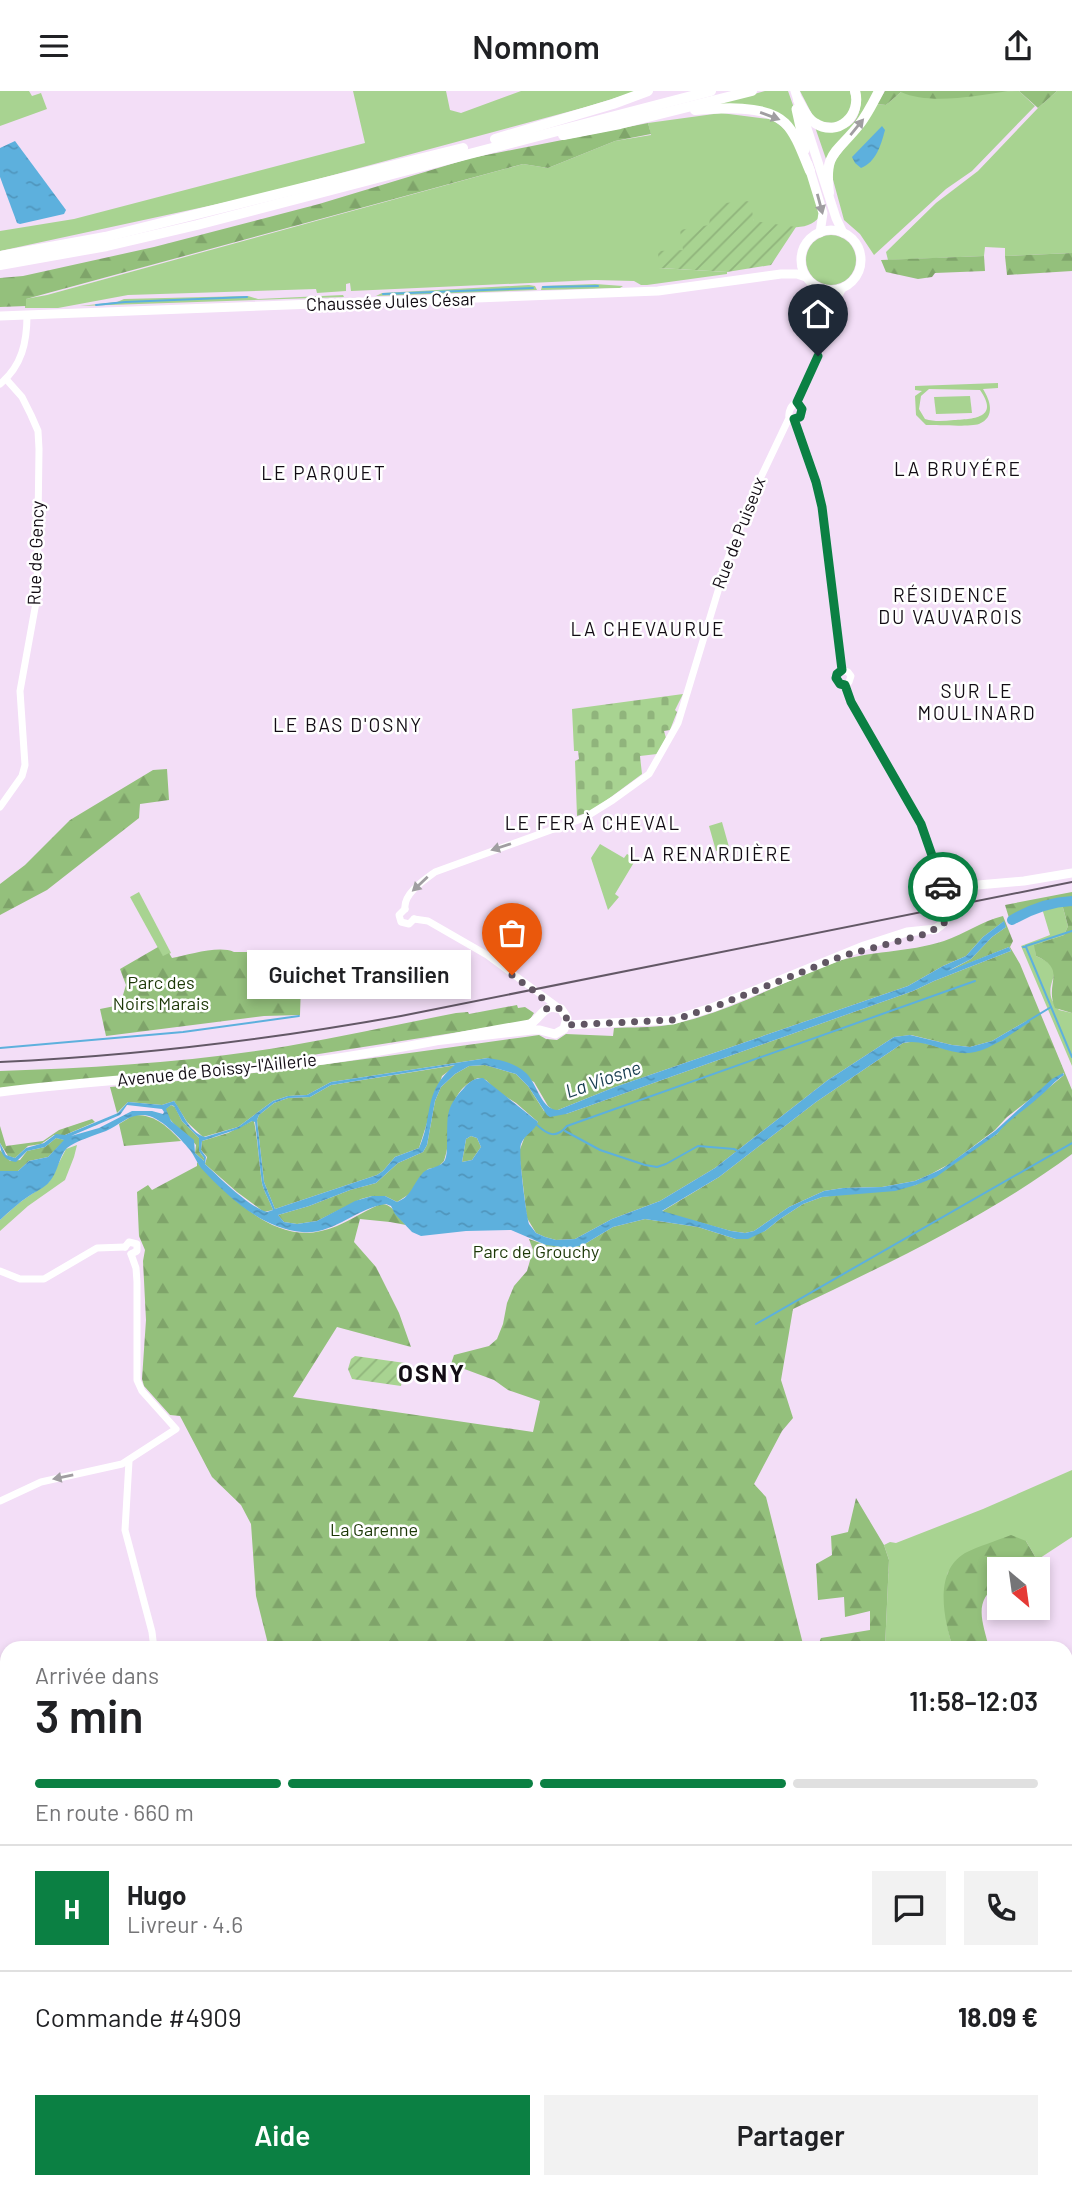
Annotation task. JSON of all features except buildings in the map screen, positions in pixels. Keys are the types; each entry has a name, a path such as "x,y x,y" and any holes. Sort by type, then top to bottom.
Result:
{"highway":[{"path":"495,140 648,91"},
{"path":"0,256 117,235 684,91"},
{"path":"0,265 107,246 184,228 711,91"},
{"path":"470,152 620,124 752,91"},
{"path":"795,94 813,123 836,128 846,122 855,111 855,91"},
{"path":"829,193 827,169 830,159 860,123 879,91"},
{"path":"653,116 719,108 769,114 783,121 792,131 810,171"}],"main road":[{"path":"795,94 810,171 824,215 820,233"},
{"path":"795,94 843,233"},
{"path":"832,230 843,233 855,242 861,259 856,278 843,288 818,288 806,277 802,268 801,258 807,242 820,233 832,230"},
{"path":"781,274 801,258"},
{"name":"Chaussée Jules César","path":"0,316 658,291 781,274 806,277"},
{"path":"434,1041 532,1030 551,1034 558,1033 566,1025 673,1020 724,1004 895,935 936,929 944,924 948,913 943,888 1024,881 1072,873"},
{"path":"434,1041 530,1024 546,1009 558,1007 566,1015 566,1025"},
{"path":"540,1017 540,1025 544,1031"},
{"name":"Avenue de Boissy-l'Aillerie","path":"0,1092 241,1070 434,1041"}],"street":[{"path":"818,288 828,302 831,312"},
{"path":"843,288 831,312 818,356 797,402 802,414 792,419 816,482 822,507 842,670 848,671 850,676 845,685 851,702 921,824 943,888"},
{"path":"3,381 15,369 22,356 27,315"},
{"name":"Rue de Gency","path":"0,807 22,775 26,754 20,691 37,597 39,449 37,432 22,397 3,381"},
{"name":"Rue de Puiseux","path":"405,909 406,898 435,872 584,818 649,774 678,723 728,558 752,496 792,419"},
{"path":"405,909 413,912 414,919 409,924 401,922 399,915 405,909"},
{"path":"414,919 428,921 487,955 558,1007"},
{"path":"541,996 546,1009"},
{"path":"0,1271 27,1280 44,1279 97,1248 125,1247 136,1268 137,1380 142,1391 176,1429 122,1464 41,1482 0,1501"},
{"path":"129,1461 125,1530 153,1641"}],"green space":[{"path":"0,91 29,91 32,96 41,93 47,109 0,126"},
{"path":"353,91 446,91 450,110 461,113 521,91 638,91 259,195 0,251 0,231 74,219 365,143"},
{"path":"765,91 788,91 798,133 783,118 711,106"},
{"path":"800,91 850,91 853,104 845,119 834,123 822,122 814,118"},
{"path":"860,91 876,91 862,117 826,159 815,127 838,129 850,126 859,113"},
{"path":"885,91 1008,91 939,99 901,92 886,105 877,104"},
{"path":"1019,91 1035,106 972,171 946,189 874,255 860,234 844,220 832,176 834,162 877,104 886,105 901,92"},
{"path":"1019,91 1057,91 1038,108"},
{"path":"1057,91 1072,91 1072,253 1005,256 1005,248 985,247 984,256 888,260 886,252 936,203 978,171"},
{"path":"721,113 769,119 781,126 798,148 804,161 820,216 814,222 799,227 754,223 749,201 709,225 684,250 659,268 727,274 647,285 634,281 595,280 351,291 350,283 346,284 346,291 317,293 316,289 128,295 58,308 25,308 25,299 523,164 548,168 615,141 651,135 648,123"},
{"path":"648,123 651,134 615,141 548,168 523,164 26,299 26,306 0,307 0,278 23,276 154,247 319,204 471,158"},
{"path":"750,201 754,221 796,227 771,265 727,272 659,268 658,251 683,250 680,230 709,225 712,204"},
{"path":"831,235 849,242 856,260 849,278 831,285 813,278 806,260 813,242"},
{"path":"1072,253 1072,271 1007,275 1005,256"},
{"path":"984,256 985,271 935,273 932,277 918,279 886,272 881,260"},
{"path":"535,286 537,290 376,296 382,293"},
{"path":"542,286 623,286 541,290"},
{"path":"248,296 258,299 344,297 80,306 124,299"},
{"path":"998,383 998,388 983,389 990,408 988,417 979,424 969,425 926,425 916,415 915,396 922,391 915,390 915,386","holes":["929,389 980,390 987,406 986,411 977,417 932,421 925,419 919,409 921,396"]},
{"path":"970,396 972,413 936,414 934,397"},
{"path":"683,694 670,730 664,731 666,738 657,754 640,756 642,774 592,811 577,816 575,761 579,759 578,751 574,751 572,709"},
{"path":"167,769 169,800 140,804 139,818 47,890 0,915 0,884 25,865 70,820 153,770"},
{"path":"722,822 729,847 716,851 709,826"},
{"path":"600,844 624,858 627,854 636,859 615,894 619,897 608,910 591,858"},
{"path":"139,892 171,953 163,957 130,897"},
{"path":"1072,892 1072,1013 1055,1008 1052,999 1053,972 1046,961 1036,956 1034,945 1064,935 1068,926 1062,904 1056,901 1030,908 1009,918 1005,905"},
{"path":"1056,901 1062,904 1068,926 1064,935 1035,945 1036,956 1052,966 1054,971 1050,993 1052,1000 1059,1010 1072,1013 1072,1066 1021,946 1050,935 1041,905"},
{"name":"Parc de Grouchy","path":"1003,916 1013,941 1010,947 1020,964 1072,1090 1072,1154 972,1219 793,1309 781,1380 793,1418 782,1431 754,1484 766,1497 802,1641 267,1641 256,1596 251,1524 241,1505 212,1477 180,1416 170,1415 144,1386 145,1250 139,1236 137,1192 148,1185 152,1190 197,1166 197,1162 250,1212 277,1227 291,1231 306,1233 329,1229 385,1204 395,1211 406,1225 360,1219 354,1242 376,1267 399,1313 411,1347 337,1327 293,1397 533,1432 540,1401 508,1390 494,1380 451,1364 454,1355 489,1346 497,1339 514,1286 527,1271 533,1250 529,1239 546,1245 583,1245 613,1227 645,1219 698,1227 736,1239 765,1231 803,1204 822,1197 916,1185 951,1163 915,1181 882,1187 824,1191 789,1207 754,1231 745,1233 661,1212 719,1177 816,1102 903,1043 917,1041 953,1051 991,1045 1028,1020 992,1041 970,1047 911,1035 894,1037 828,1080 715,1168 660,1201 612,1219 575,1239 556,1240 536,1233 527,1218 519,1152 525,1136 538,1122 486,1080 478,1078 466,1085 454,1103 444,1161 438,1167 428,1169 411,1193 397,1202 385,1196 361,1199 317,1221 297,1224 284,1222 278,1215 376,1183 398,1163 423,1152 441,1087 469,1066 485,1065 516,1074 528,1086 544,1111 566,1114 913,991 1011,951 1009,947 947,972 971,959 1006,927 1003,922 983,937 966,956 908,986 615,1087 558,1110 548,1106 534,1082 488,1058 331,1082 307,1095 288,1096 273,1101 238,1127 203,1137 187,1122 174,1101 162,1105 128,1102 117,1113 110,1087 271,1071 539,1035 557,1040 566,1034 613,1036 614,1028 661,1026 690,1020 731,1006 833,963 930,945","holes":["1064,1073 997,1134 951,1163 995,1130 1007,1117"]},
{"name":"Parc des Noirs Marais","path":"158,947 163,956 169,953 172,958 220,950 302,952 300,1015 264,1016 106,1036 100,1009 120,1005 126,985 120,969"},
{"path":"517,1005 518,1008 525,1007 534,1013 529,1021 274,1061 0,1088 0,1071 108,1066 216,1056 288,1046 456,1013 469,1014"},
{"path":"457,1065 442,1076 419,1148 395,1157 377,1175 275,1209 264,1182 257,1120 259,1115 274,1103 288,1098 310,1097 331,1085"},
{"path":"171,1105 199,1138 199,1151 204,1161 195,1153 196,1145 167,1115 165,1109"},
{"path":"134,1115 155,1119 181,1141 124,1146 119,1124"},
{"path":"92,1119 95,1122 65,1135 54,1135 41,1144 28,1146 15,1158 8,1156 0,1143 0,1126 6,1146 43,1141 59,1130"},
{"path":"252,1121 262,1183 273,1210 264,1212 205,1164 207,1157 201,1150 202,1141 228,1133"},
{"path":"471,1136 477,1138 481,1147 472,1160 462,1162 466,1139"},
{"path":"56,1138 65,1140 48,1157 29,1161 18,1171 0,1171 0,1150 10,1161 20,1160 27,1151 45,1147"},
{"path":"77,1145 65,1180 28,1206 0,1231 0,1220 49,1182 66,1149"},
{"path":"355,1356 405,1363 401,1386 352,1379 348,1369"},
{"path":"1072,1470 1072,1537 1042,1557 1035,1557 1026,1541 948,1572 946,1611 951,1641 885,1641 889,1560 884,1545 896,1543"},
{"path":"856,1498 884,1545 889,1560 885,1641 820,1641 821,1638 870,1630 870,1611 845,1617 844,1597 818,1600 816,1564 832,1555 831,1536 848,1532"},
{"path":"1011,1535 1026,1541 1035,1557 987,1557 987,1596 982,1605 982,1621 987,1641 951,1641 944,1611 945,1584 955,1561 965,1553"}],"water":[{"path":"882,126 885,130 877,152 871,162 861,168 852,157"},
{"path":"15,141 66,210 64,214 17,223 0,177 0,148"},
{"path":"1004,921 1006,927 971,959 948,971 1009,947 1011,951 913,991 566,1114 550,1117 547,1115 528,1086 516,1074 485,1065 469,1066 441,1087 423,1152 398,1163 376,1183 278,1215 284,1222 297,1224 317,1221 355,1201 372,1196 385,1196 397,1202 402,1200 425,1171 445,1160 450,1108 468,1084 483,1078 538,1122 521,1144 520,1150 529,1224 536,1233 545,1237 556,1240 575,1239 612,1219 660,1201 715,1168 828,1080 894,1037 910,1035 970,1047 992,1041 1028,1020 1030,1022 977,1052 952,1052 920,1043 903,1043 816,1102 719,1177 662,1211 745,1233 754,1231 789,1207 824,1191 882,1187 915,1181 942,1169 995,1131 1052,1079 1063,1073 1064,1075 997,1134 936,1177 895,1191 822,1197 803,1204 765,1231 748,1239 736,1239 698,1227 645,1219 613,1227 583,1245 571,1248 546,1245 511,1230 421,1236 412,1232 391,1206 386,1204 375,1206 335,1226 314,1232 287,1230 259,1218 234,1200 201,1168 190,1150 175,1134 157,1119 144,1115 129,1118 67,1148 48,1183 0,1220 0,1171 18,1171 29,1161 48,1157 64,1140 56,1138 45,1147 27,1151 16,1162 4,1156 0,1143 6,1155 15,1158 26,1148 44,1143 56,1134 65,1135 118,1113 128,1102 162,1105 174,1101 190,1127 205,1137 238,1127 273,1101 288,1096 307,1095 331,1082 488,1058 522,1070 530,1077 547,1106 558,1110 615,1087 908,986 966,956 983,937","holes":["455,1065 433,1094 419,1148 395,1157 377,1175 275,1209 264,1182 257,1120 259,1115 274,1103 288,1098 310,1097 331,1085","127,1105 162,1109 164,1112 132,1111 99,1128 71,1136 120,1115","174,1106 182,1121 199,1138 199,1151 204,1161 195,1153 194,1140 171,1121 166,1109","255,1122 262,1183 273,1210 267,1212 252,1204 205,1164 206,1157 201,1150 202,1141","471,1136 477,1138 481,1147 472,1160 462,1162 466,1139"]}],"waterway":[{"path":"543,287 598,286"},
{"path":"383,294 533,288"},
{"path":"96,305 247,297"},
{"name":"La Viosne","path":"1012,920 1041,907 1072,901"},
{"path":"1026,946 1072,931"},
{"path":"1023,947 1026,947 1072,1057"},
{"path":"537,1125 548,1133 556,1134 567,1126 975,981"},
{"path":"1028,1021 1051,1007"},
{"path":"0,1048 183,1032 299,1016"},
{"path":"565,1131 600,1150 657,1167 698,1146 738,1151"},
{"path":"756,1324 1072,1143"}],"railway":[{"path":"0,1062 152,1051 351,1025 1072,882"}],"way so far":[{"path":"512,975 541,996 546,1009 562,1009 567,1018 566,1025 666,1022 714,1007 842,956 937,929 946,921 948,913 943,887"}],"place":[{"name":"Guichet Transilien","path":"512,975"}],"district":[{"name":"LA BRUYÉRE","path":"958,469"},
{"name":"LE PARQUET","path":"324,473"},
{"name":"RÉSIDENCE DU VAUVAROIS","path":"951,606"},
{"name":"LA CHEVAURUE","path":"648,629"},
{"name":"SUR LE MOULINARD","path":"977,702"},
{"name":"LE BAS D'OSNY","path":"348,725"},
{"name":"LE FER À CHEVAL","path":"593,823"},
{"name":"LA RENARDIÈRE","path":"711,854"},
{"name":"OSNY","path":"432,1374"}],"route":[{"path":"818,356 797,402 802,414 794,419 822,507 842,670 836,678 840,684 845,685 851,702 921,824 943,887"}],"park label":[{"name":"La Garenne","path":"374,1530"}]}
